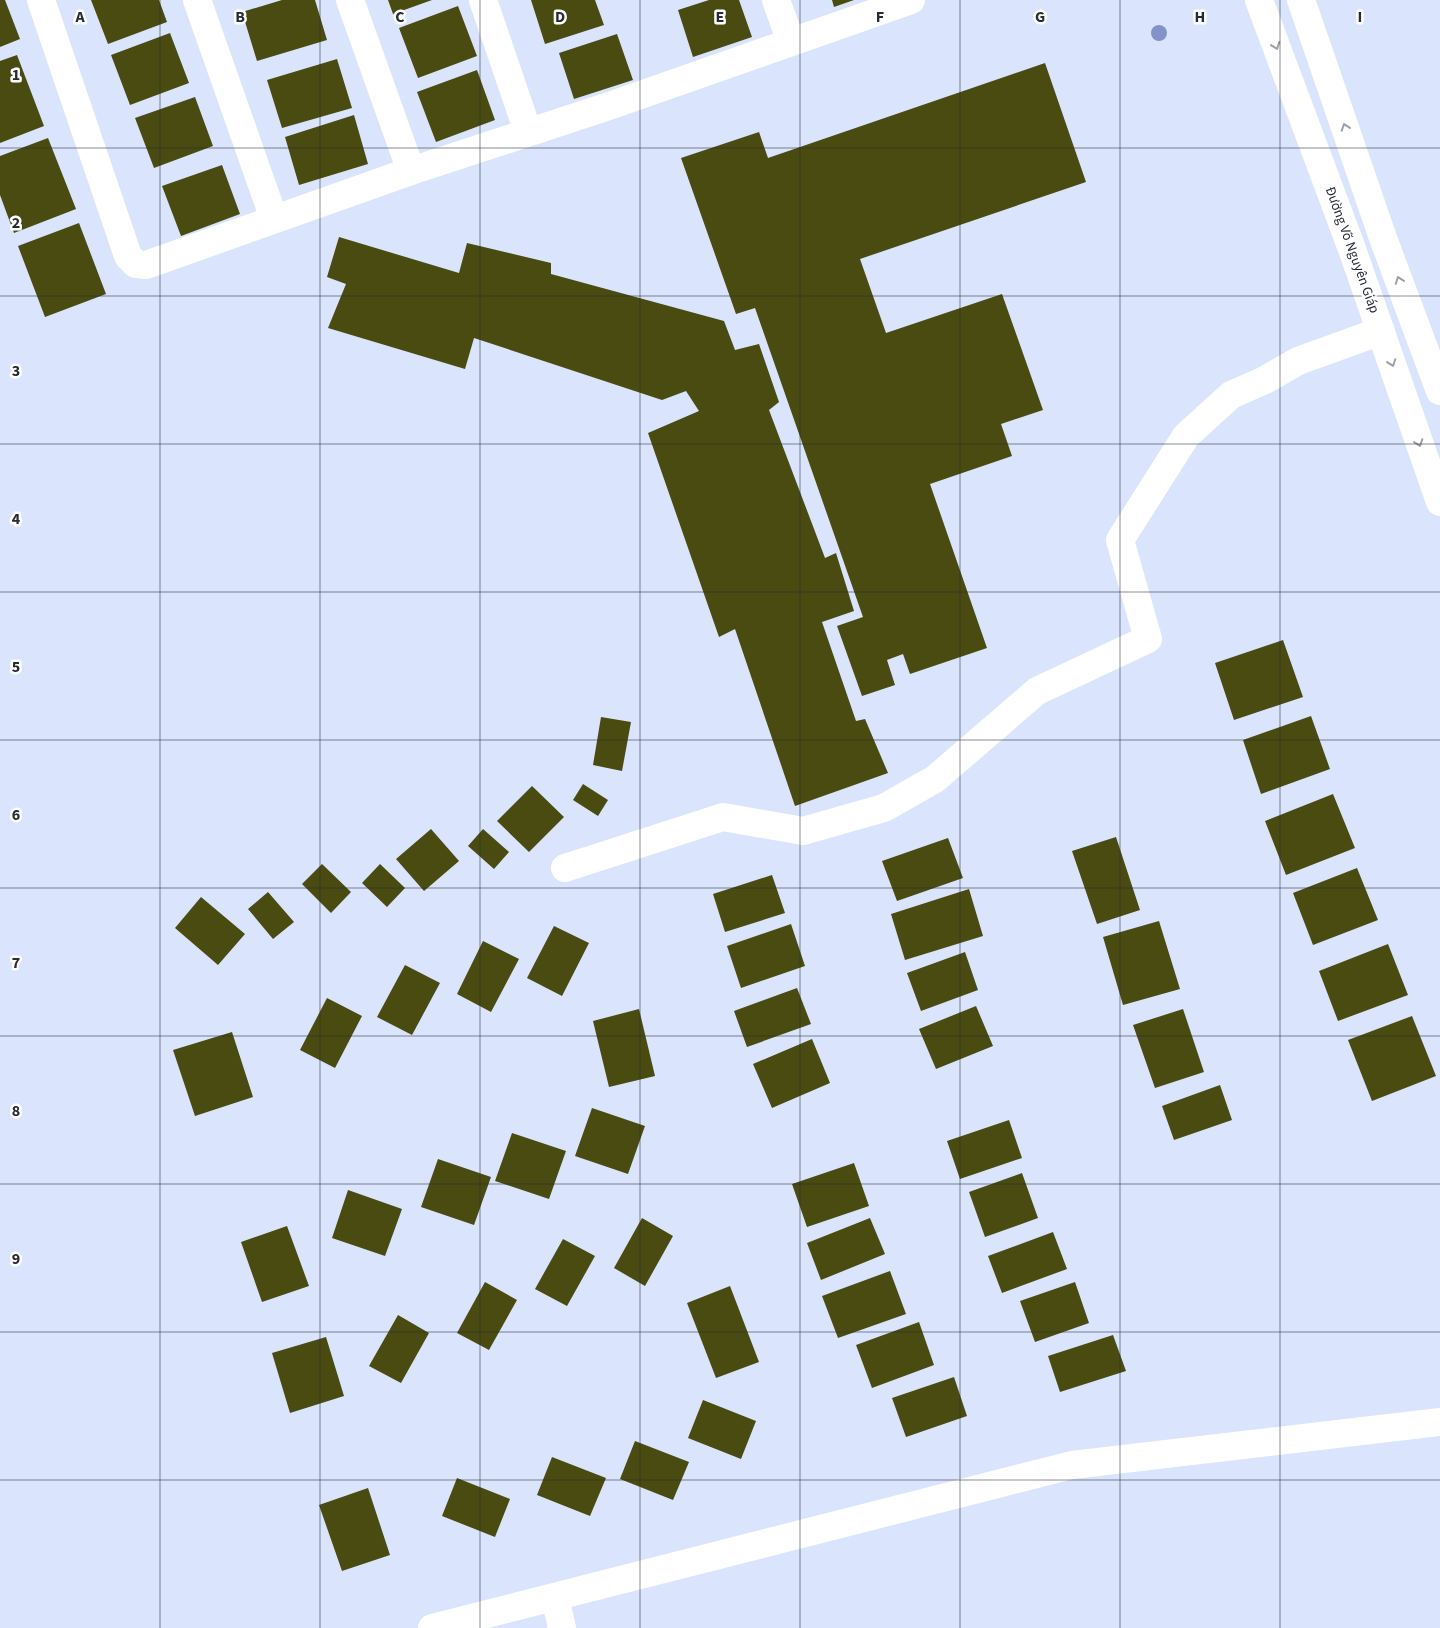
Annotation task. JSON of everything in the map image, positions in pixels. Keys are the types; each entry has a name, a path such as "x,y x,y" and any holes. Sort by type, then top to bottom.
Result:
{"main road":[{"path":"41,0 128,256 136,264 146,265 411,171 911,0"},
{"path":"197,0 274,219"},
{"path":"350,0 411,171"},
{"path":"483,0 528,132"},
{"path":"776,0 791,42"},
{"name":"Đường Võ Nguyên Giáp","path":"1259,0 1381,331 1440,502"},
{"path":"1301,0 1412,319 1440,392"},
{"path":"564,868 722,817 802,831 884,808 935,779 1037,691 1148,639 1120,540 1186,436 1232,394 1265,380 1298,361 1412,319"},
{"path":"432,1628 1072,1465 1440,1422"},
{"path":"555,1597 562,1628"}],"building":[{"path":"0,0 5,0 20,39 0,47"},
{"path":"91,0 159,0 167,22 108,44"},
{"path":"282,0 315,0 327,40 257,61 242,12"},
{"path":"388,0 432,0 393,14"},
{"path":"531,0 595,0 604,25 545,44"},
{"path":"709,0 739,0 752,37 693,57 678,10"},
{"path":"832,0 854,0 834,7"},
{"path":"458,6 477,56 418,78 399,28"},
{"path":"170,33 189,83 130,105 111,55"},
{"path":"617,34 633,80 574,99 559,53"},
{"path":"17,55 44,126 0,143 0,61"},
{"path":"337,59 352,108 282,128 267,80"},
{"path":"1045,63 1086,182 860,259 886,333 1002,294 1043,410 1001,424 1012,456 930,484 987,648 910,674 903,654 887,660 895,685 862,696 837,626 863,617 755,308 736,314 681,158 759,132 768,158"},
{"path":"477,70 495,120 436,142 417,92"},
{"path":"195,97 213,146 154,168 135,118"},
{"path":"354,115 368,164 299,185 285,137"},
{"path":"48,138 76,209 14,233 0,195 0,156"},
{"path":"222,165 240,214 181,236 162,186"},
{"path":"79,223 106,294 45,317 18,246"},
{"path":"339,237 459,273 467,243 551,263 551,274 724,321 735,350 759,344 779,402 769,410 825,558 836,553 854,611 822,622 856,721 865,719 888,773 795,806 735,629 719,637 648,433 699,411 686,391 662,400 474,338 465,369 328,328 346,284 327,277"},
{"path":"1283,640 1303,697 1234,720 1215,663"},
{"path":"1311,716 1330,769 1261,794 1243,740"},
{"path":"601,717 631,722 622,771 593,765"},
{"path":"583,784 608,800 598,816 573,800"},
{"path":"532,786 564,817 529,852 497,821"},
{"path":"1333,794 1355,848 1286,875 1265,821"},
{"path":"431,829 459,861 424,891 396,859"},
{"path":"483,829 509,852 494,869 468,846"},
{"path":"1116,837 1140,910 1097,924 1072,851"},
{"path":"948,838 963,878 897,901 882,861"},
{"path":"322,864 351,892 331,913 302,884"},
{"path":"380,864 405,888 387,907 362,883"},
{"path":"1357,868 1378,920 1313,945 1293,893"},
{"path":"772,875 785,913 725,932 713,894"},
{"path":"969,889 983,936 905,960 891,914"},
{"path":"268,892 294,922 273,939 248,909"},
{"path":"201,897 245,934 218,965 175,928"},
{"path":"1159,921 1180,989 1123,1005 1103,937"},
{"path":"791,924 805,966 741,988 727,946"},
{"path":"554,926 589,943 562,996 527,978"},
{"path":"483,941 519,959 491,1012 457,994"},
{"path":"1388,944 1408,995 1338,1021 1319,971"},
{"path":"965,952 978,990 921,1011 907,973"},
{"path":"405,965 440,983 412,1035 377,1017"},
{"path":"797,988 811,1024 747,1047 734,1011"},
{"path":"327,998 362,1016 335,1068 300,1050"},
{"path":"976,1006 993,1046 936,1069 919,1029"},
{"path":"639,1009 655,1076 609,1087 593,1021"},
{"path":"1183,1009 1204,1072 1155,1088 1133,1025"},
{"path":"1412,1016 1436,1076 1372,1101 1348,1040"},
{"path":"232,1032 253,1097 195,1116 173,1050"},
{"path":"812,1039 830,1083 772,1108 753,1064"},
{"path":"1220,1085 1232,1120 1174,1140 1162,1106"},
{"path":"592,1108 645,1126 628,1174 575,1156"},
{"path":"1009,1120 1022,1158 960,1179 947,1141"},
{"path":"512,1133 566,1151 549,1199 495,1181"},
{"path":"438,1159 491,1177 474,1225 421,1207"},
{"path":"854,1163 869,1206 807,1227 792,1184"},
{"path":"1022,1173 1038,1218 985,1237 969,1192"},
{"path":"348,1190 402,1209 385,1256 332,1238"},
{"path":"642,1218 673,1236 645,1286 614,1268"},
{"path":"870,1218 885,1254 821,1280 807,1243"},
{"path":"287,1226 309,1286 262,1302 241,1242"},
{"path":"1053,1232 1067,1269 1002,1293 988,1256"},
{"path":"563,1239 595,1256 567,1306 535,1289"},
{"path":"890,1271 906,1314 838,1338 822,1296"},
{"path":"485,1282 517,1300 489,1350 457,1333"},
{"path":"1075,1282 1089,1323 1035,1342 1020,1301"},
{"path":"730,1286 759,1362 716,1378 687,1303"},
{"path":"398,1315 429,1333 401,1383 369,1366"},
{"path":"919,1322 934,1365 872,1388 856,1345"},
{"path":"1113,1335 1126,1371 1060,1392 1048,1356"},
{"path":"326,1337 344,1396 290,1413 272,1353"},
{"path":"954,1377 967,1416 906,1437 892,1398"},
{"path":"703,1400 756,1421 741,1459 688,1438"},
{"path":"635,1441 689,1462 673,1500 620,1479"},
{"path":"552,1457 606,1478 590,1516 537,1495"},
{"path":"457,1478 510,1499 495,1537 442,1516"},
{"path":"368,1488 390,1555 342,1571 319,1505"}]}
